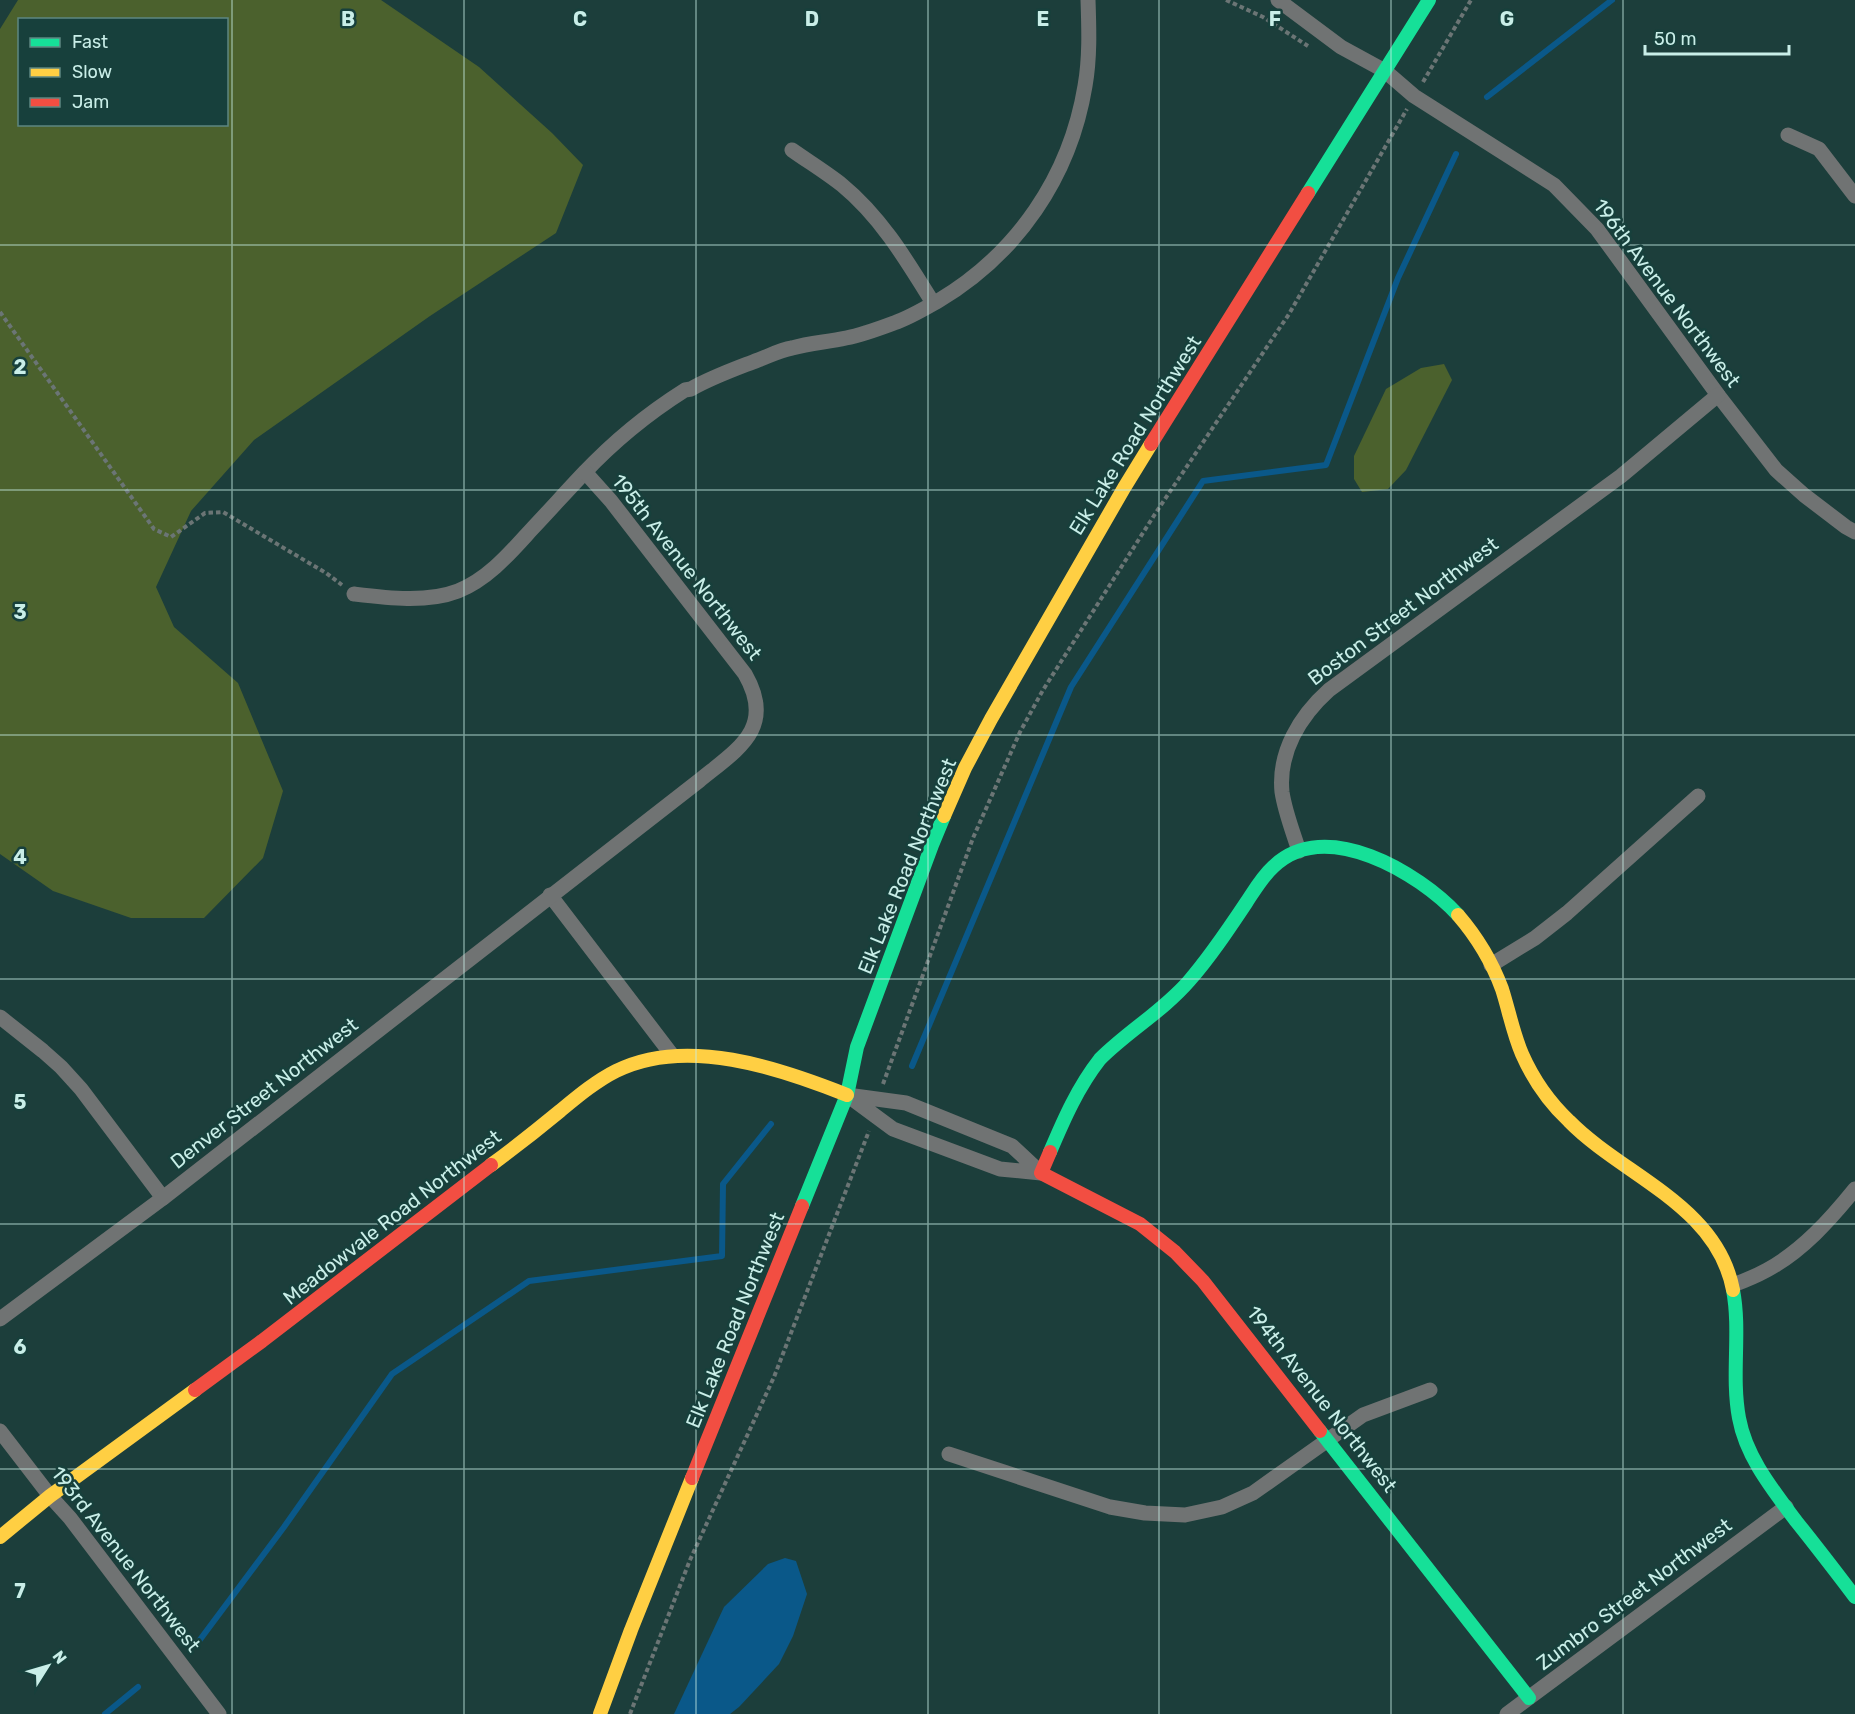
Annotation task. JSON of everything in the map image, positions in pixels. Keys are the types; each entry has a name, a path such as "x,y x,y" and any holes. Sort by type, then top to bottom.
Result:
{"street":[{"path":"354,594 418,598 458,591 476,582 494,568 585,472 639,422 685,390 790,348 846,338 896,323 962,286 1002,252 1021,231 1037,209 1064,161 1081,110 1086,84 1088,0"},
{"name":"196th Avenue Northwest","path":"1278,0 1341,47 1385,71 1414,96 1554,185 1596,229 1776,470 1804,495 1855,532"},
{"name":"Elk Lake Road Northwest","path":"600,1714 635,1619 847,1095 857,1047 932,845 965,768 1124,488 1429,0"},
{"path":"1788,135 1819,149 1855,196"},
{"path":"792,150 843,186 872,214 933,303"},
{"name":"Boston Street Northwest","path":"1299,851 1282,795 1281,774 1287,751 1299,722 1312,705 1329,690 1621,476 1718,395"},
{"name":"195th Avenue Northwest","path":"550,896 736,750 746,740 757,714 757,702 753,688 731,655 611,501 585,472"},
{"path":"1491,965 1535,938 1567,913 1698,796"},
{"path":"1041,1173 1089,1072 1116,1044 1181,991 1210,956 1258,886 1285,857 1299,851 1338,847 1360,852 1391,865 1409,875 1444,901 1473,934 1491,965 1503,994 1524,1058 1547,1097 1562,1115 1596,1146 1691,1215 1717,1247 1733,1286 1737,1308 1738,1337 1735,1372 1739,1417 1745,1439 1765,1479 1855,1597"},
{"path":"550,896 672,1055"},
{"name":"Denver Street Northwest","path":"0,1319 163,1198 550,896"},
{"path":"0,1017 43,1051 74,1082 163,1198"},
{"name":"Meadowvale Road Northwest","path":"0,1537 50,1496 262,1341 587,1090 616,1071 672,1055 703,1057 744,1062 796,1075 847,1095"},
{"name":"194th Avenue Northwest","path":"847,1095 906,1103 1011,1146 1041,1173 1140,1224 1175,1252 1203,1281 1529,1698"},
{"name":"194th Avenue Northwest","path":"847,1095 893,1129 1000,1169 1041,1173"},
{"path":"1733,1286 1774,1266 1813,1236 1855,1189"},
{"path":"949,1454 1110,1507 1145,1513 1185,1515 1222,1507 1253,1493 1363,1415 1430,1390"},
{"name":"193rd Avenue Northwest","path":"0,1431 70,1518 219,1714"},
{"name":"Zumbro Street Northwest","path":"1507,1714 1786,1507"}],"path":[{"path":"1226,0 1263,17 1309,47"},
{"path":"877,1099 973,838 1020,732 1043,690 1155,514 1289,314 1471,0"},
{"path":"0,312 154,529 171,537 205,513 224,512 326,573 354,594"},
{"path":"630,1714 690,1560 774,1377 875,1116"}],"green space":[{"path":"18,0 381,0 479,67 552,133 583,165 556,233 430,316 254,440 191,511 156,587 174,627 238,683 283,791 263,858 204,918 131,918 53,891 0,854 0,29"},
{"path":"1444,364 1452,380 1406,470 1388,489 1362,492 1354,479 1354,456 1386,389 1421,368"}],"water":[{"path":"785,1558 796,1561 807,1594 793,1636 779,1664 730,1714 674,1714 724,1607 768,1564"}],"waterway":[{"path":"1487,97 1612,0"},
{"path":"912,1066 1071,687 1203,481 1326,465 1398,278 1456,154"},
{"path":"199,1641 284,1527 392,1374 529,1281 722,1256 723,1184 771,1124"},
{"path":"105,1714 138,1687"}],"traffic: fast":[{"path":"1308,193 1429,0"},
{"path":"802,1206 847,1095 857,1047 944,816"},
{"path":"1050,1152 1078,1092 1100,1059 1179,992 1212,953 1265,875 1294,853 1318,847 1344,849 1370,856 1420,883 1458,915"},
{"path":"1733,1290 1736,1322 1737,1402 1739,1418 1748,1446 1754,1460 1778,1497 1855,1597"},
{"path":"1320,1431 1529,1698"}],"traffic: slow":[{"path":"944,816 965,768 991,719 1151,444"},
{"path":"1458,915 1478,941 1494,969 1522,1054 1542,1090 1562,1114 1591,1141 1665,1194 1688,1214 1708,1235 1724,1261 1733,1290"},
{"path":"491,1165 594,1084 616,1071 643,1061 672,1056 702,1056 732,1060 792,1075 847,1095"},
{"path":"0,1537 50,1496 195,1390"},
{"path":"600,1714 692,1478"}],"traffic: jam":[{"path":"1151,444 1308,193"},
{"path":"1050,1152 1041,1173 1140,1224 1175,1252 1203,1281 1320,1431"},
{"path":"195,1390 491,1165"},
{"path":"692,1478 802,1206"}]}
